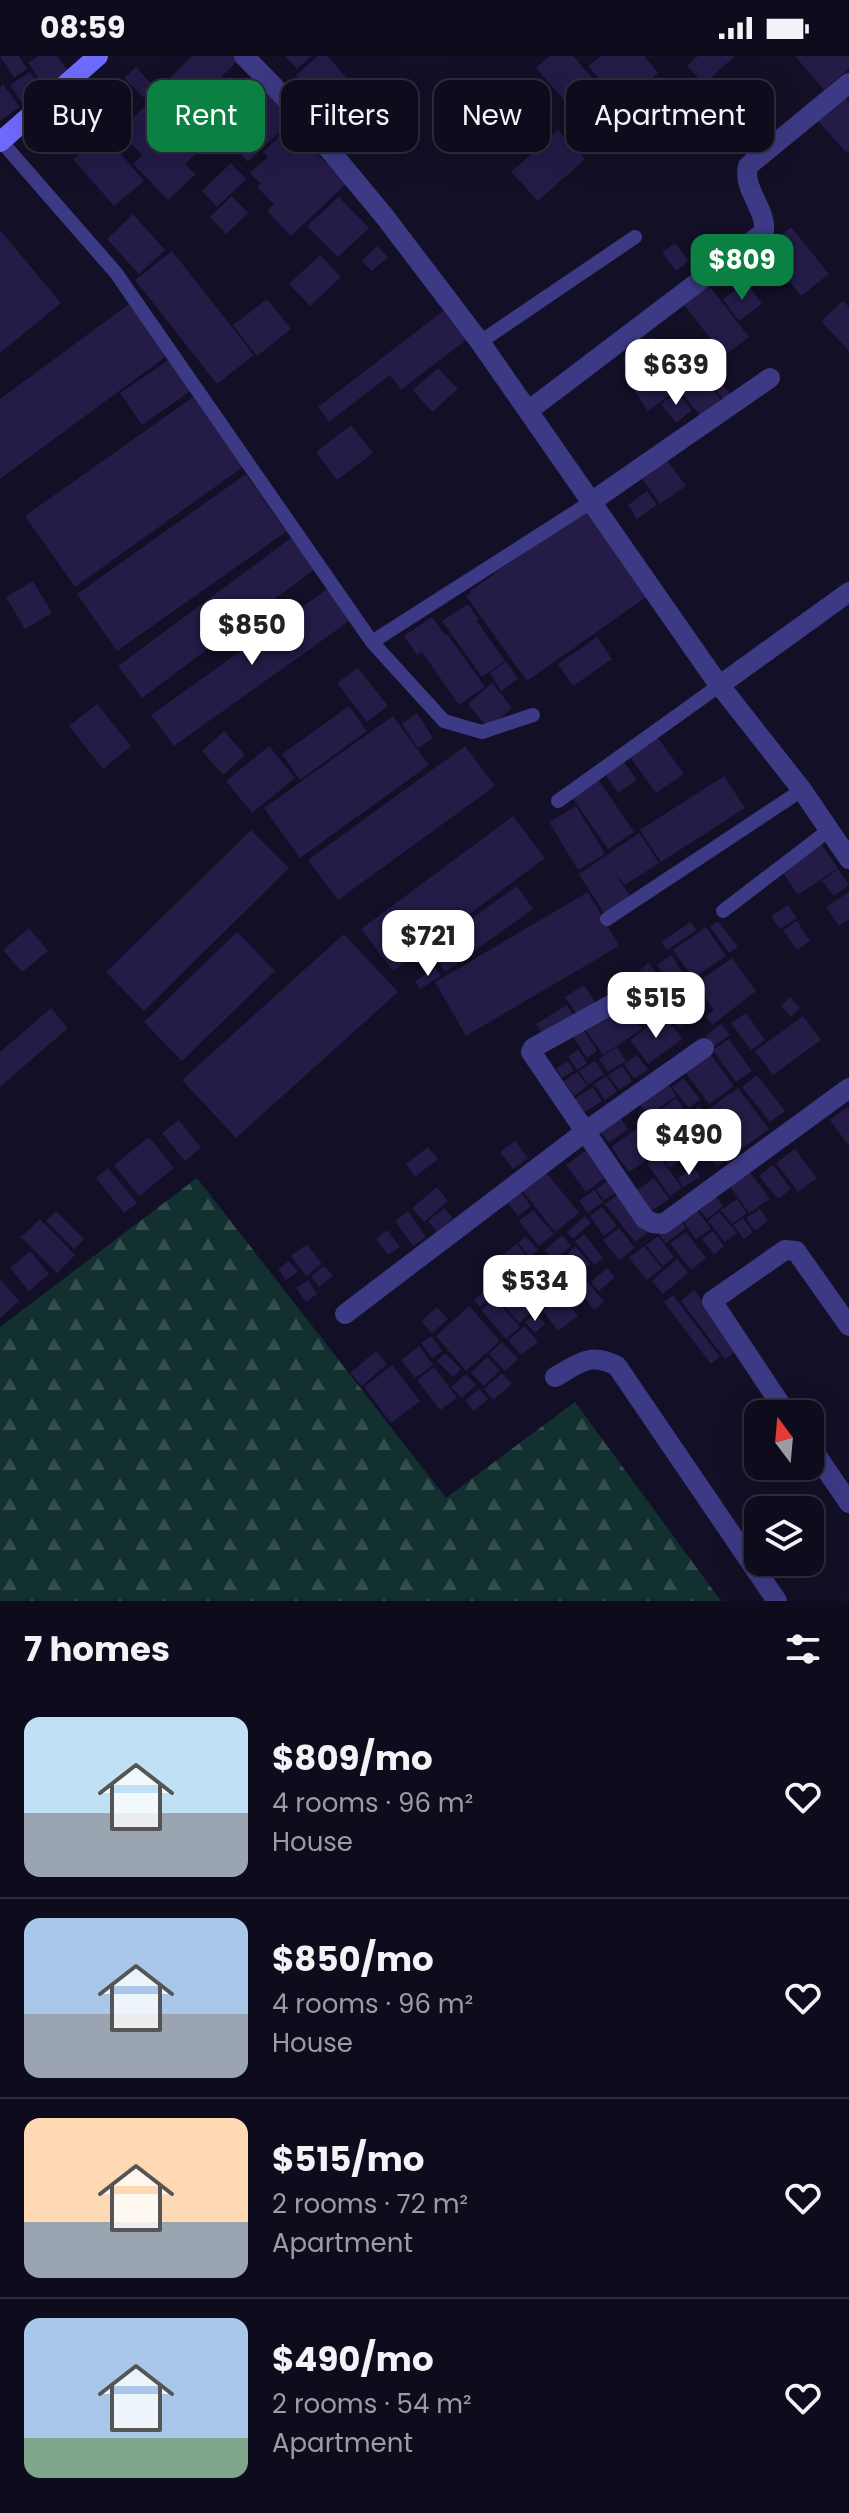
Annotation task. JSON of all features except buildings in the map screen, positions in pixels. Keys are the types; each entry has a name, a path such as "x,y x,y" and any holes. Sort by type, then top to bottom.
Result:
{"main road":[{"path":"1,141 98,56"}],"street":[{"path":"244,56 293,106 385,217 480,342 720,685 802,790 849,859"},
{"path":"528,411 764,232 764,220 746,177 748,166 849,83"},
{"path":"591,502 770,378"},
{"path":"720,685 849,592"},
{"path":"641,988 533,1048 531,1052 645,1219 653,1223 663,1224 849,1088"},
{"path":"345,1314 586,1131 704,1048"},
{"path":"778,1400 712,1301 790,1249 796,1251 849,1326"},
{"path":"555,1377 587,1359 602,1358 617,1366 777,1601"},
{"path":"824,1466 849,1503"}],"lane":[{"path":"1,141 116,273 372,642 444,721 482,732 533,715"},
{"path":"480,342 635,237"},
{"path":"372,642 591,502"},
{"path":"558,801 720,685"},
{"path":"607,919 802,790"},
{"path":"723,911 829,830"}],"green space":[{"path":"197,1178 446,1498 575,1402 721,1601 0,1601 0,1327"}]}
